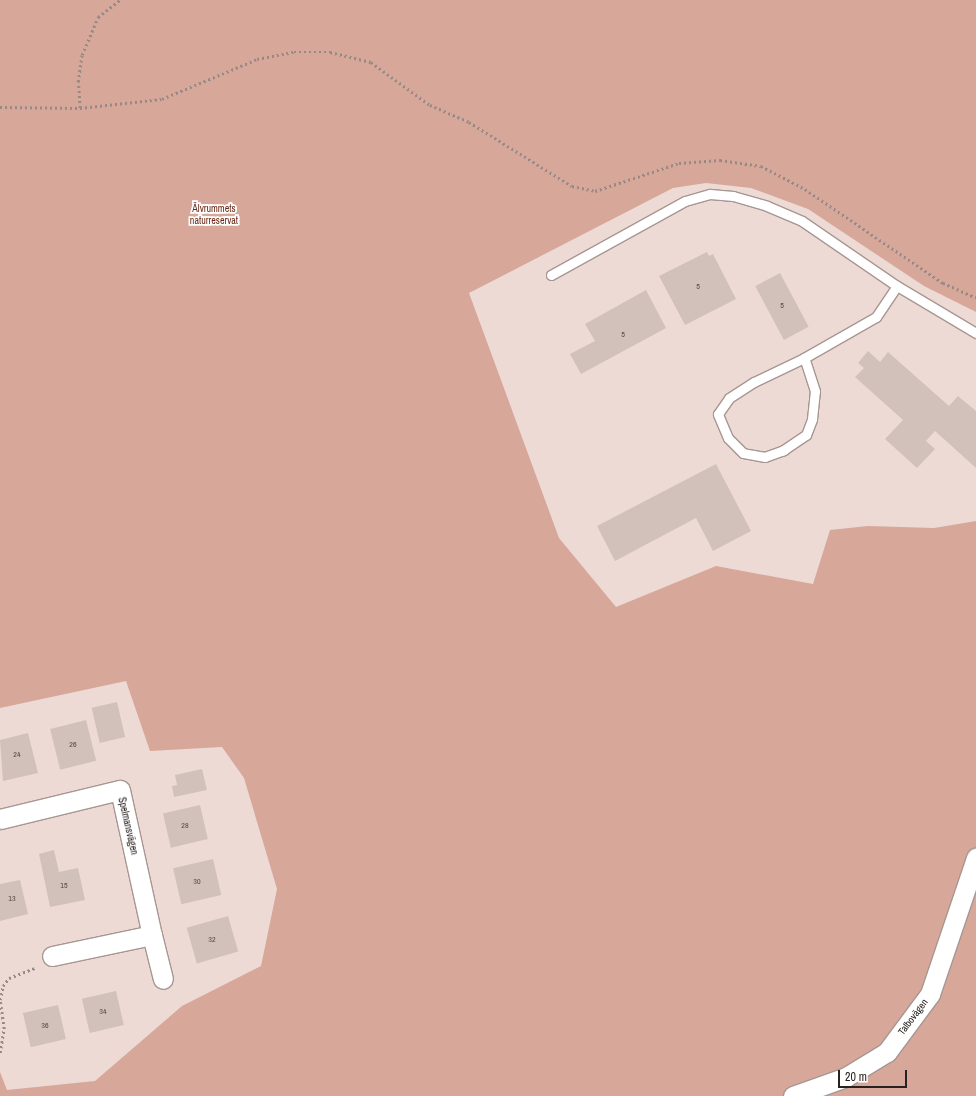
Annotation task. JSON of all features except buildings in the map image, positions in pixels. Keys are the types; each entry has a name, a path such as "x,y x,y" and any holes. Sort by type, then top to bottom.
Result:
{"street":[{"name":"Spelmansvägen","path":"0,819 120,790 163,979"},
{"name":"Talbovägen","path":"793,1096 846,1076 887,1052 930,994 976,858"},
{"path":"52,956 152,935"}],"lane":[{"path":"551,275 685,201 710,194 733,196 767,206 802,221 897,286 976,333"},
{"path":"804,358 815,392 812,419 806,435 783,451 765,457 743,453 728,438 718,414 736,394 804,358 876,317 897,286"}],"path":[{"path":"80,108 78,82 82,55 98,17 120,0"},
{"path":"0,107 80,108 162,99 257,60 294,52 330,52 371,62 430,105 469,122 572,186"},
{"path":"0,1052 4,1029 0,1000 2,986 9,978 30,971 52,956"}],"green space":[{"name":"Älvrummets naturreservat","path":"0,0 976,0 976,312 924,286 808,209 751,188 706,183 673,188 469,293 559,538 616,607 716,566 813,584 830,530 868,526 934,528 976,521 976,1096 0,1096 0,1072 7,1090 95,1081 182,1006 261,966 277,889 244,778 222,747 150,751 126,681 0,708"}]}
